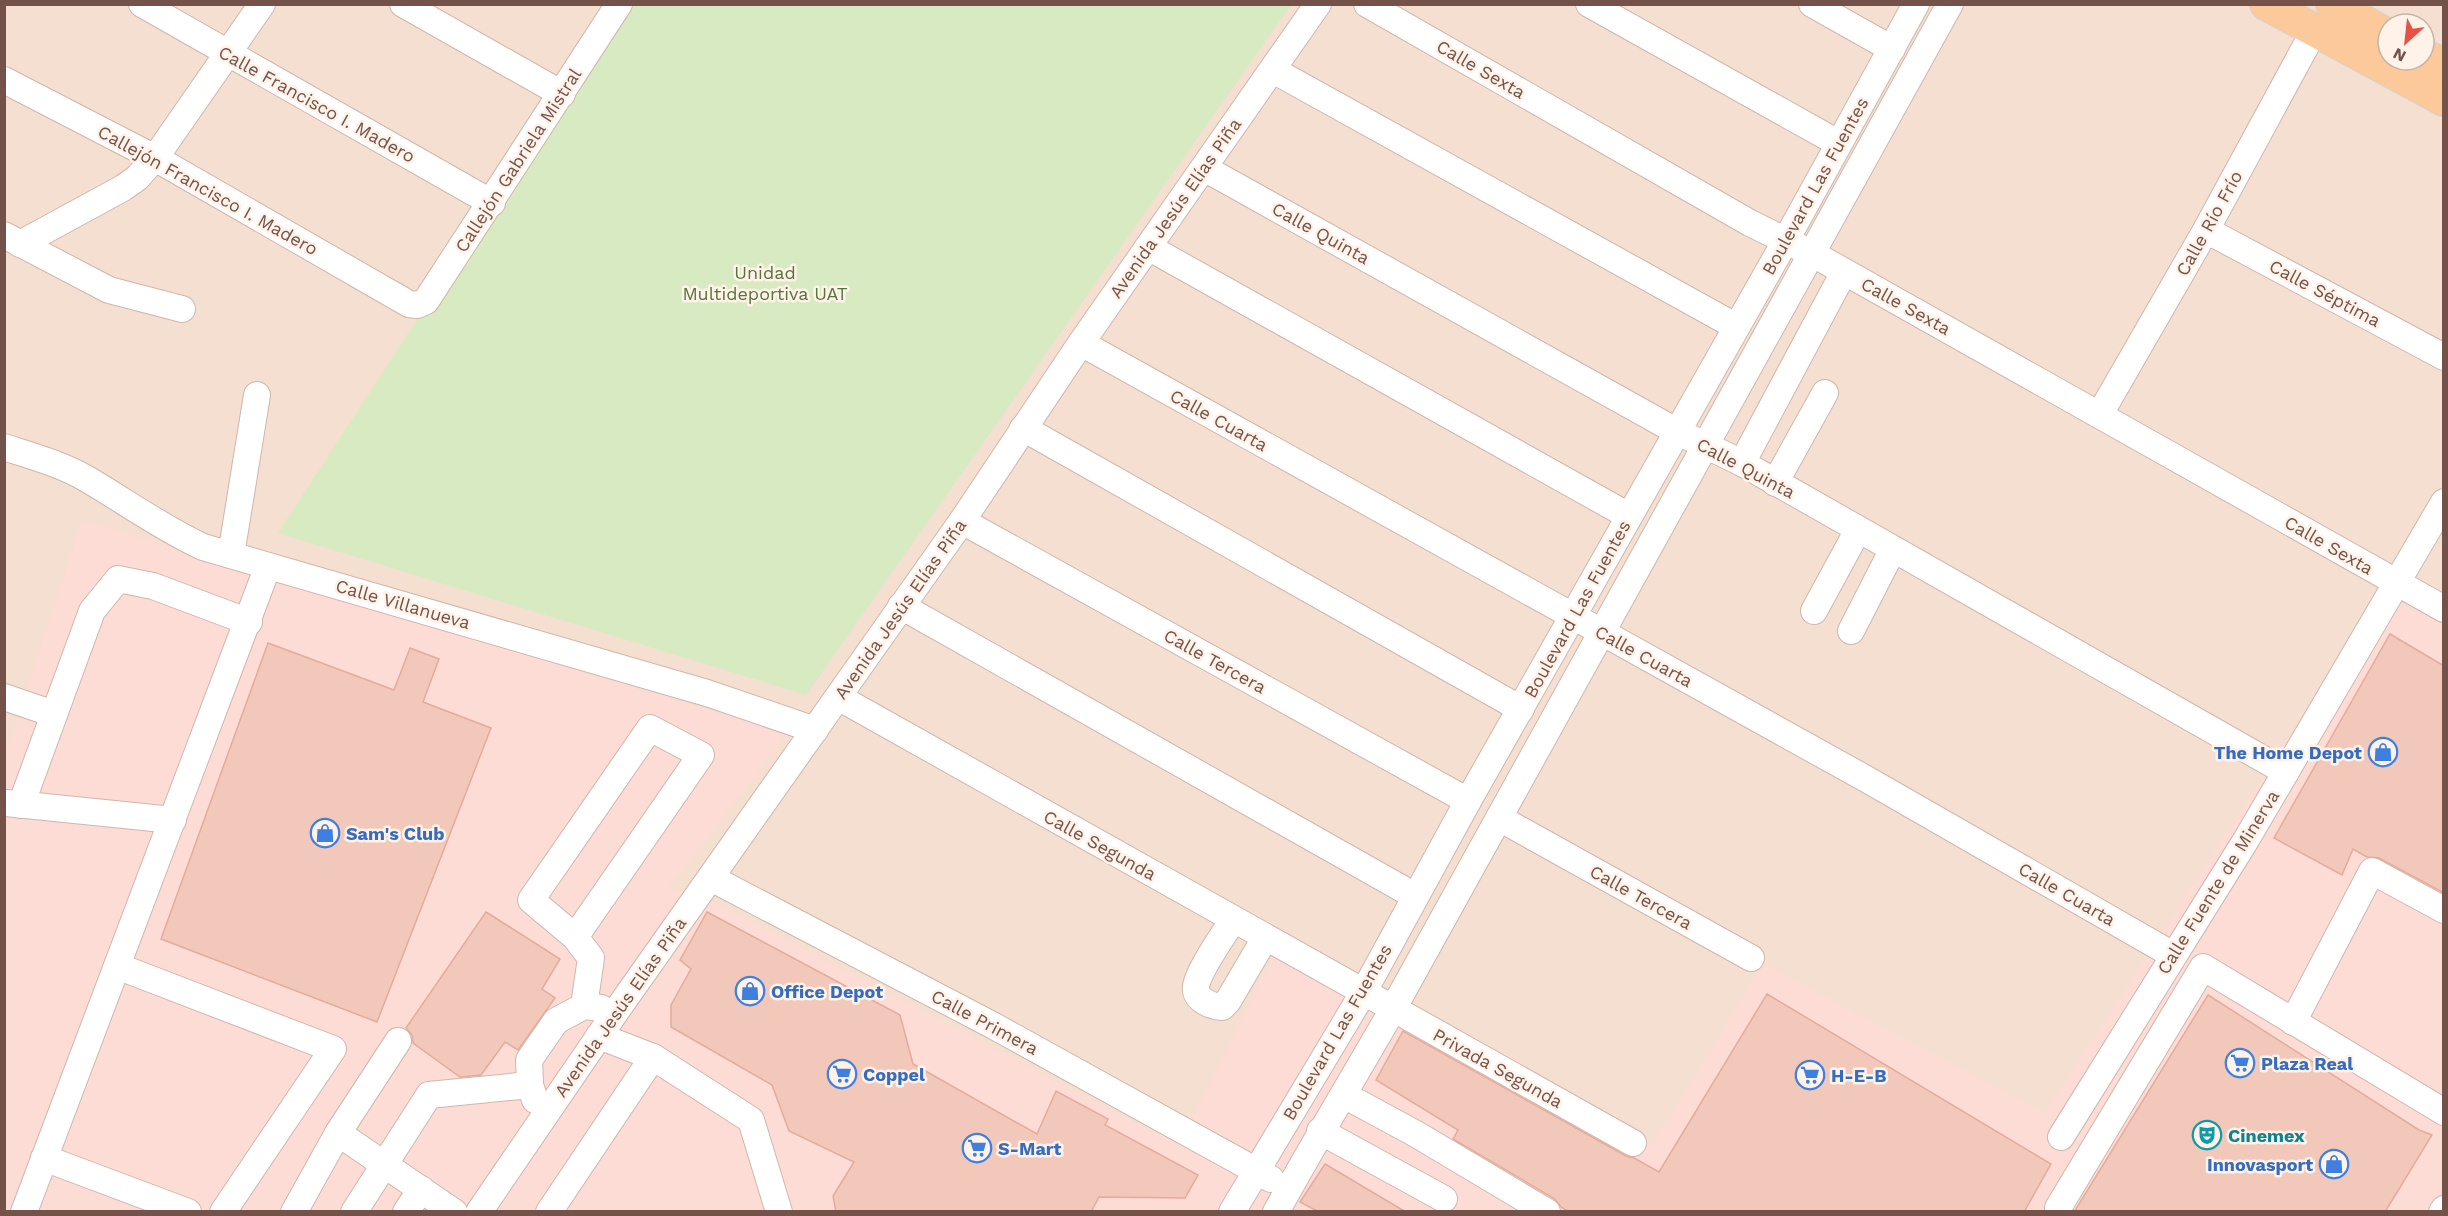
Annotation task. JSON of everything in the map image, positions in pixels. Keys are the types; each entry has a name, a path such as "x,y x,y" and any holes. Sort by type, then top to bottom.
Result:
{"main road":[{"path":"2266,4 2444,100"},
{"path":"2332,4 2376,28"}],"street":[{"name":"Calle Francisco I. Madero","path":"142,4 492,203"},
{"path":"12,239 123,188 137,178 155,158 262,4"},
{"path":"403,4 562,94"},
{"name":"Callejón Gabriela Mistral","path":"409,304 417,305 426,301 492,203 619,4"},
{"name":"Avenida Jesús Elías Piña","path":"479,1212 617,1010 962,521 1081,343 1318,4"},
{"name":"Calle Sexta","path":"1367,4 1750,223 1813,254 2444,609"},
{"path":"1589,4 1838,143"},
{"path":"1812,4 1892,49"},
{"name":"Boulevard Las Fuentes","path":"1232,1212 1363,993 1468,801 1676,430 1786,240 1916,4"},
{"name":"Boulevard Las Fuentes","path":"1276,1212 1320,1131 1344,1095 1393,1009 1603,633 1950,4"},
{"name":"Calle Río Frío","path":"2100,414 2206,230 2314,31"},
{"path":"1273,70 1736,326"},
{"name":"Callejón Francisco I. Madero","path":"4,80 155,158 409,304"},
{"name":"Calle Quinta","path":"1204,168 1676,430 1742,463 2286,772"},
{"name":"Calle Séptima","path":"2206,230 2444,357"},
{"path":"12,239 109,290 183,309"},
{"path":"1148,247 1629,516"},
{"path":"1742,463 1844,272"},
{"name":"Calle Cuarta","path":"1081,343 1868,780 2173,955"},
{"path":"1775,483 1825,393"},
{"path":"231,555 257,395"},
{"path":"1023,428 1521,709"},
{"name":"Calle Villanueva","path":"4,447 40,458 85,478 174,533 203,547 707,693 815,730"},
{"name":"Calle Fuente de Minerva","path":"2061,1137 2240,849 2444,502"},
{"name":"Calle Tercera","path":"962,521 1468,801"},
{"path":"1814,611 1858,530"},
{"path":"1851,632 1893,549"},
{"path":"24,1212 249,622 268,566"},
{"path":"173,820 13,803 54,714 92,611 118,579 153,586 249,622"},
{"path":"902,606 1415,896"},
{"path":"4,697 54,714"},
{"name":"Calle Segunda","path":"838,697 1363,993"},
{"path":"575,937 701,755 650,728 531,900 575,937 591,958 584,1006"},
{"name":"Calle Tercera","path":"1499,818 1751,958"},
{"path":"2293,1022 2372,871 2444,910"},
{"name":"Calle Primera","path":"711,878 994,1026 1289,1188"},
{"path":"1233,920 1200,975 1195,988 1199,998 1212,1006 1222,1007 1228,1001 1265,938"},
{"path":"117,966 333,1049 223,1212"},
{"path":"2058,1208 2203,967 2444,1112"},
{"name":"Privada Segunda","path":"1363,993 1633,1143"},
{"path":"543,1120 530,1085 528,1060 556,1021 584,1006 617,1010"},
{"path":"599,1036 653,1057 751,1120 779,1212"},
{"path":"294,1212 338,1133 398,1041"},
{"path":"549,1212 653,1057"},
{"path":"354,1212 429,1095 530,1085"},
{"path":"1344,1095 1464,1162 1547,1212"},
{"path":"1320,1131 1440,1205 1464,1162"},
{"path":"338,1133 454,1212"},
{"path":"44,1158 188,1212"},
{"path":"406,1212 421,1189"}],"shaded area":[{"path":"5,5 2443,5 2443,1211 5,1211"},
{"path":"82,520 787,734 668,888 719,905 1179,1145 1274,955 1408,1005 1653,1145 1763,964 2045,1113 2380,597 2443,623 2443,1211 5,1212 5,760"}],"green space":[{"name":"Unidad Multideportiva UAT","path":"622,5 1291,5 806,695 278,533"}],"building":[{"name":"The Home Depot","path":"2390,634 2444,666 2444,893 2379,858 2367,857 2353,849 2342,875 2274,838"},
{"name":"Sam's Club","path":"268,643 394,690 410,648 439,659 423,702 491,728 377,1022 161,939"},
{"path":"486,912 560,959 542,989 555,998 518,1050 505,1042 481,1075 460,1077 413,1043 412,1035 406,1028"},
{"path":"707,912 900,1015 913,1064 1037,1134 1056,1091 1108,1119 1105,1125 1198,1175 1185,1198 1099,1197 1091,1212 836,1212 833,1196 854,1162 789,1131 772,1085 671,1027 671,1005 691,969 680,960"},
{"name":"H-E-B","path":"1767,994 2051,1164 2024,1212 1569,1212 1555,1199 1453,1139 1458,1130 1376,1080 1403,1031 1626,1156 1659,1172"},
{"name":"Plaza Real","path":"2208,995 2419,1130 2432,1135 2385,1212 2074,1212"},
{"path":"1325,1164 1406,1212 1319,1212 1300,1202"}],"place":[{"name":"The Home Depot","path":"2383,752"},
{"name":"Sam's Club","path":"325,833"},
{"name":"Office Depot","path":"750,991"},
{"name":"Plaza Real","path":"2240,1063"},
{"name":"Coppel","path":"842,1074"},
{"name":"H-E-B","path":"1810,1075"},
{"name":"Cinemex","path":"2207,1135"},
{"name":"S-Mart","path":"977,1148"},
{"name":"Innovasport","path":"2334,1164"}]}
